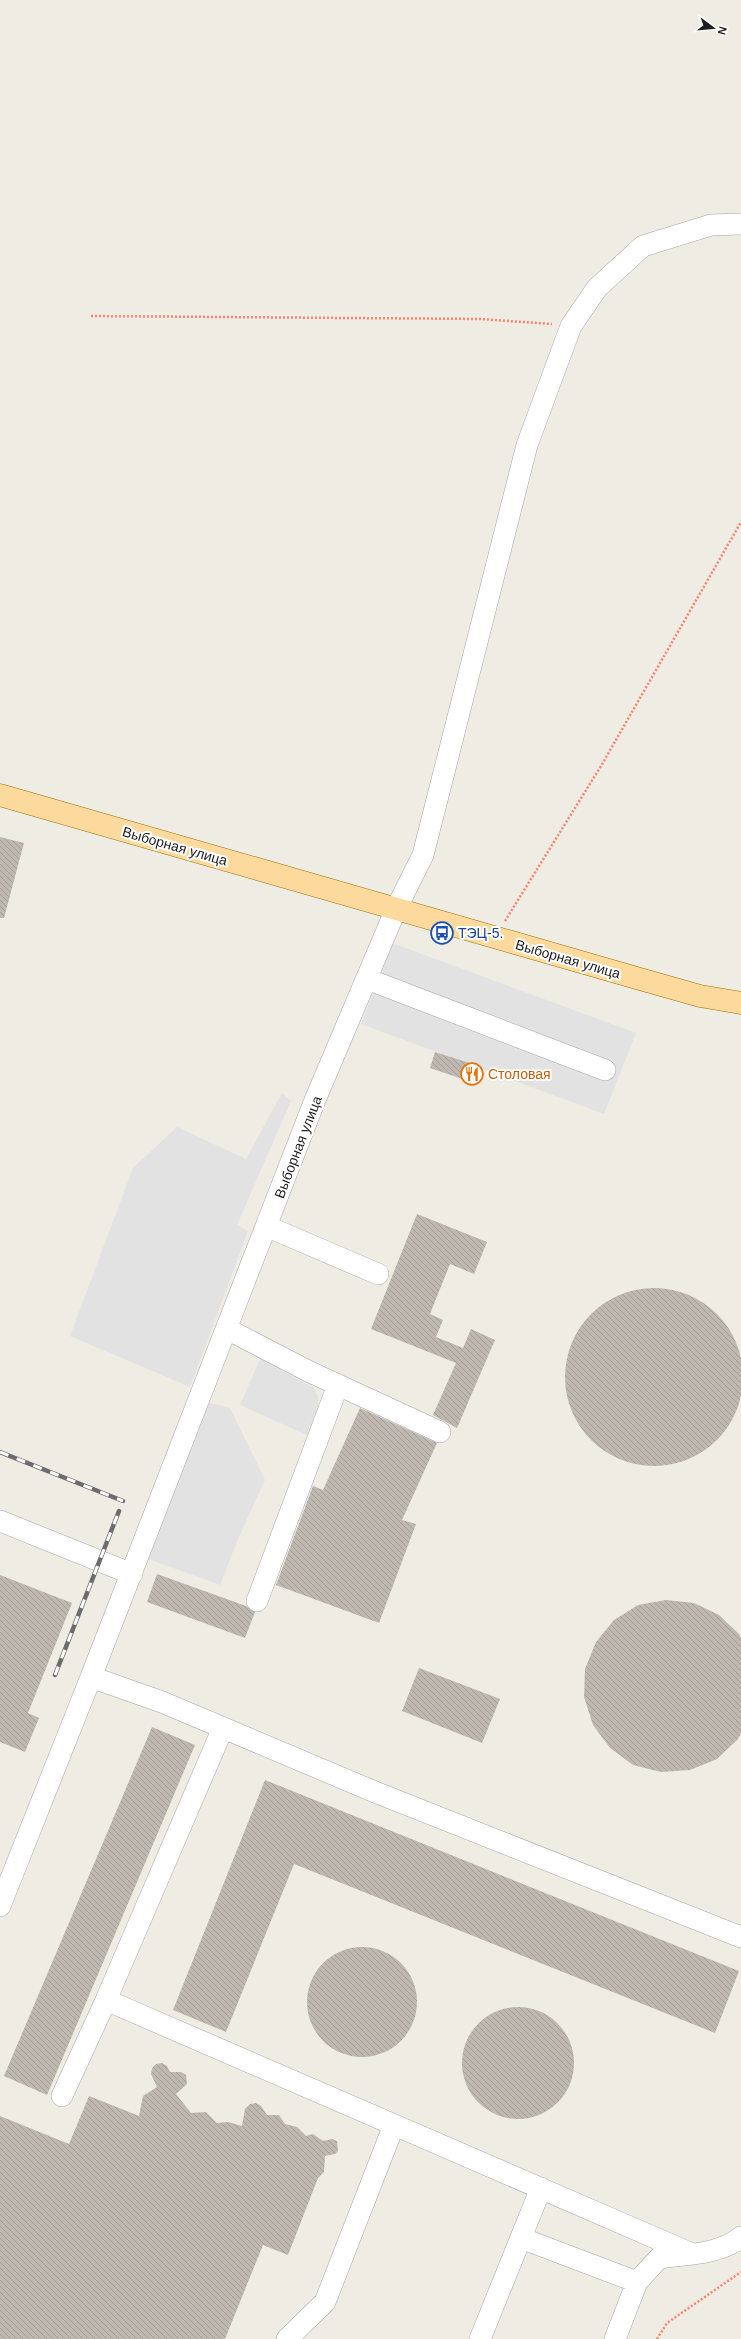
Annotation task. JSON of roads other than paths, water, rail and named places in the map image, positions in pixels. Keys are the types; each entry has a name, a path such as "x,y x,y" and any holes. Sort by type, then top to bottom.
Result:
{"main road":[{"name":"Выборная улица","path":"0,795 693,994 741,1003"}],"street":[{"path":"396,909 423,855 527,445 570,326 597,288 643,246 711,225 741,224"},
{"name":"Выборная улица","path":"0,1906 132,1574 316,1100 396,909"},
{"path":"367,979 605,1070"},
{"path":"266,1226 378,1274"},
{"path":"227,1329 338,1385 440,1432"},
{"path":"257,1601 338,1385"},
{"path":"0,1520 132,1574"},
{"path":"91,1677 162,1702 375,1792 741,1937"},
{"path":"62,2096 106,2000 223,1728"},
{"path":"106,2000 690,2253"},
{"path":"287,2339 325,2302 394,2125"},
{"path":"480,2339 541,2188"},
{"path":"615,2339 637,2282 659,2258 706,2252 735,2242 741,2237"},
{"path":"521,2238 637,2282"}],"railway":[{"path":"0,1452 123,1501"},
{"path":"55,1675 119,1511"}],"place":[{"name":"ТЭЦ-5.","path":"442,933"},
{"name":"Столовая","path":"472,1074"}]}
